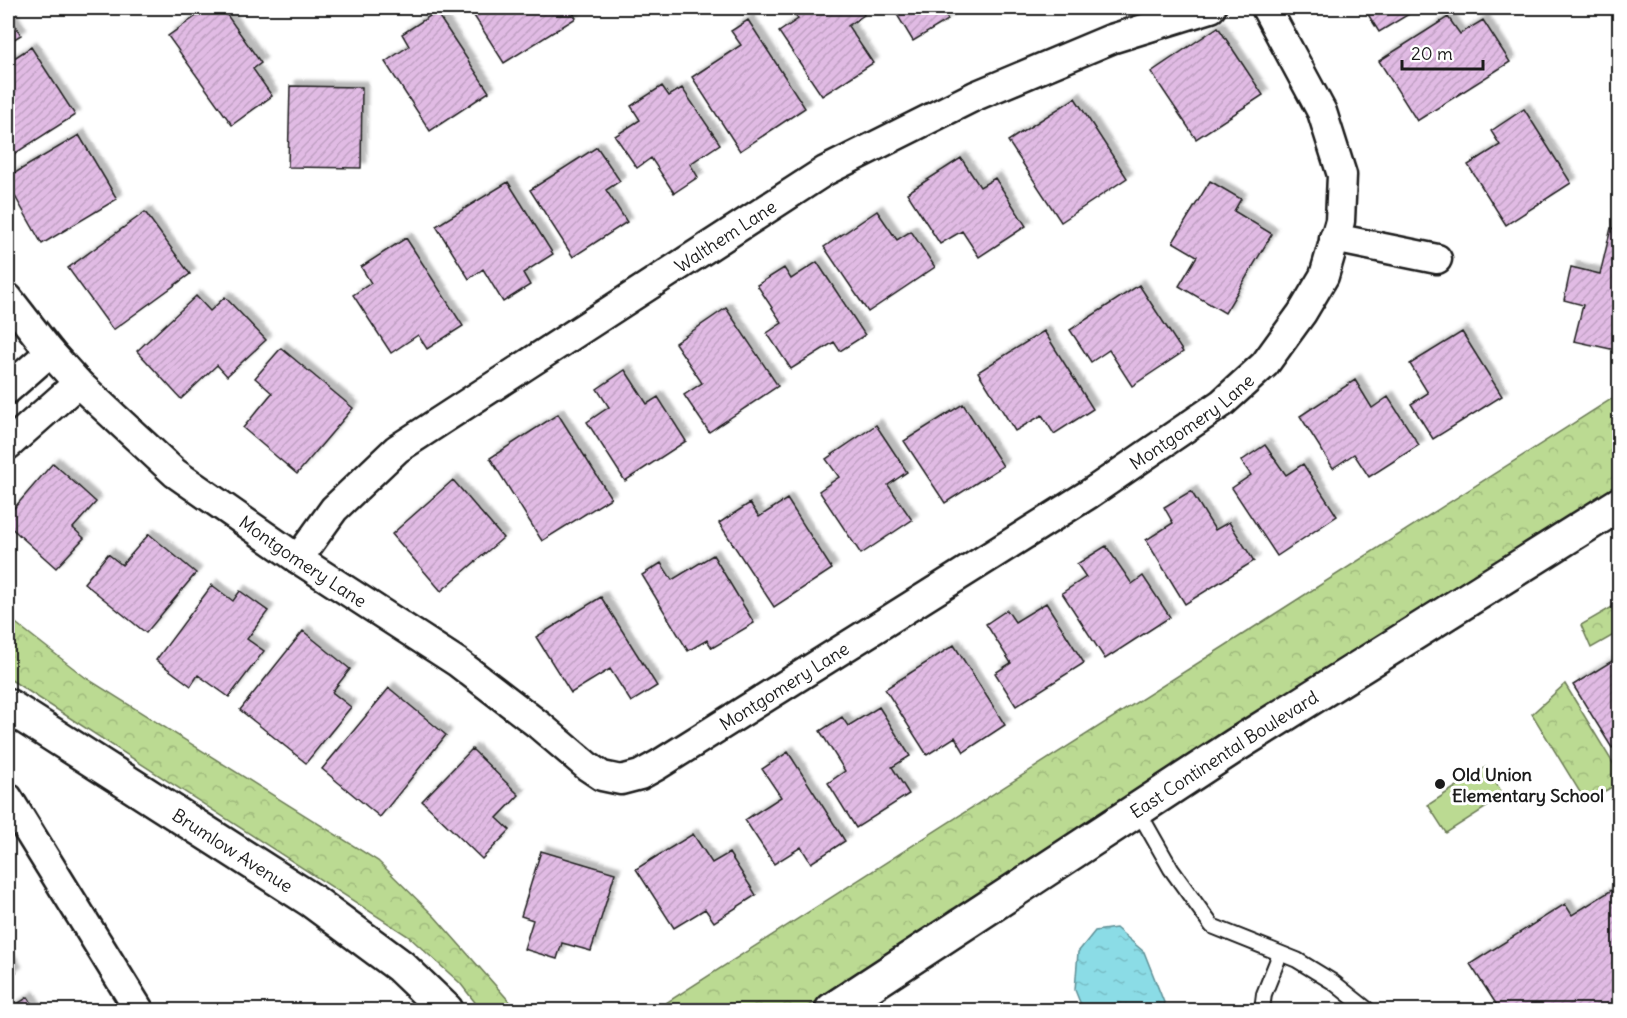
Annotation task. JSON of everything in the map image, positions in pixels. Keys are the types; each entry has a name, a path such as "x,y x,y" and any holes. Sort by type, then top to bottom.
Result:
{"main road":[{"name":"East Continental Boulevard","path":"832,1011 1137,809 1620,504"},
{"name":"Brumlow Avenue","path":"8,707 311,900 400,966 446,1011"}],"street":[{"name":"Walthem Lane","path":"298,559 334,509 397,449 825,171 975,96 1111,39 1212,8"},
{"name":"Montgomery Lane","path":"8,298 50,352 78,383 175,472 298,559 457,662 539,725 587,766 602,776 621,780 640,774 1089,494 1222,403 1265,364 1302,314 1324,276 1340,220 1342,175 1322,112 1266,8"},
{"path":"1334,238 1437,259"},
{"path":"8,389 50,352"},
{"path":"8,445 78,383"},
{"path":"8,798 139,1011"}],"lane":[{"path":"1137,809 1171,869 1212,926 1297,960 1332,982 1368,1011"},
{"path":"1262,1011 1264,994 1280,954"}],"green space":[{"path":"1619,394 1619,487 803,1010 655,1010"},
{"path":"1619,603 1619,632 1591,648 1581,625"},
{"path":"8,617 86,678 378,861 435,917 517,1010 481,1010 460,983 408,936 8,678"},
{"path":"1565,684 1619,773 1619,783 1586,802 1532,714"},
{"path":"1486,767 1504,796 1446,833 1428,805"}],"water":[{"path":"1116,928 1144,952 1167,1010 1083,1010 1075,990 1078,952 1095,931"}],"building":[{"path":"208,8 222,8 261,63 253,69 272,96 232,125 168,36"},
{"path":"469,8 570,8 576,18 504,63"},
{"path":"790,8 860,8 864,15 848,26 873,63 822,96 779,32 798,19"},
{"path":"893,8 942,8 948,20 913,41"},
{"path":"1364,8 1419,8 1379,32"},
{"path":"436,12 489,92 430,131 385,62 409,46 402,34"},
{"path":"8,14 21,35 8,43"},
{"path":"1448,17 1460,34 1483,20 1510,62 1417,121 1379,61"},
{"path":"748,20 805,108 740,151 692,77 741,45 731,31"},
{"path":"1218,27 1263,95 1196,139 1151,72"},
{"path":"31,47 75,115 8,158 8,90 14,86 8,76 8,62"},
{"path":"290,86 362,87 361,168 288,167"},
{"path":"662,86 669,96 682,88 720,144 690,164 698,177 674,193 651,158 637,168 615,136 640,120 631,106"},
{"path":"1075,98 1127,178 1061,222 1008,141"},
{"path":"1524,109 1571,183 1506,225 1468,165 1500,145 1491,131"},
{"path":"79,135 117,199 42,244 8,184 8,177"},
{"path":"597,147 620,181 606,190 627,222 573,257 530,190"},
{"path":"961,158 980,187 995,178 1026,226 979,257 962,231 940,244 907,193"},
{"path":"1210,181 1241,199 1234,211 1272,234 1225,313 1179,286 1197,256 1173,242"},
{"path":"508,182 553,254 523,273 530,285 503,302 483,269 469,279 436,226"},
{"path":"877,211 897,240 911,231 935,267 868,312 824,247"},
{"path":"145,212 190,274 113,330 68,268"},
{"path":"1611,228 1620,230 1620,351 1574,341 1583,305 1564,300 1571,267 1600,274"},
{"path":"406,238 463,326 427,349 418,335 391,353 353,295 371,283 361,267"},
{"path":"817,262 865,335 840,351 834,342 791,369 767,333 782,323 757,285 784,268 791,279"},
{"path":"1139,285 1183,352 1132,386 1109,350 1091,362 1070,330"},
{"path":"196,296 210,311 225,297 266,340 227,376 217,365 181,399 137,351"},
{"path":"726,308 778,386 709,432 684,395 702,383 675,343"},
{"path":"1044,331 1093,409 1054,434 1042,415 1015,431 978,372"},
{"path":"1462,332 1502,396 1433,439 1411,404 1428,393 1410,364"},
{"path":"281,348 353,408 297,474 243,428 272,393 255,378"},
{"path":"625,370 647,404 658,397 686,441 625,481 587,422 609,407 597,389"},
{"path":"1355,380 1372,408 1388,397 1419,445 1369,477 1354,454 1333,468 1300,416"},
{"path":"963,404 1003,466 945,503 904,441"},
{"path":"558,414 611,498 542,541 490,458"},
{"path":"876,425 907,472 888,485 912,520 861,554 819,491 839,477 826,459"},
{"path":"1265,445 1286,475 1303,464 1337,516 1277,556 1232,488 1251,475 1241,461"},
{"path":"53,463 96,502 73,528 84,538 56,568 8,525 8,515"},
{"path":"453,480 503,538 441,591 392,534"},
{"path":"1191,491 1215,530 1229,522 1254,561 1185,604 1146,540 1173,523 1164,507"},
{"path":"787,499 832,569 774,607 719,523 750,503 759,517"},
{"path":"149,534 196,573 146,633 84,583 108,554 122,565"},
{"path":"1106,546 1132,584 1143,576 1170,617 1105,659 1062,593 1086,577 1077,564"},
{"path":"713,555 754,623 712,648 707,640 688,651 642,575 661,563 672,580"},
{"path":"212,585 233,601 240,591 268,611 247,639 264,651 229,697 198,675 191,686 156,660"},
{"path":"601,597 657,686 631,702 610,669 571,693 536,637"},
{"path":"1046,603 1084,663 1016,706 995,673 1011,663 986,624 1007,610 1015,622"},
{"path":"303,631 350,669 332,692 351,707 306,763 240,710"},
{"path":"954,645 1005,725 964,752 955,737 927,755 885,689"},
{"path":"1620,656 1620,743 1612,748 1573,685"},
{"path":"389,688 446,735 380,817 322,769"},
{"path":"879,707 910,756 892,767 909,794 856,828 828,783 845,771 820,731 842,717 848,726"},
{"path":"472,749 519,795 497,818 510,830 482,859 422,801"},
{"path":"788,752 845,841 811,863 801,847 774,864 745,820 781,797 762,769"},
{"path":"693,834 712,863 729,853 756,895 714,922 705,909 674,928 636,869"},
{"path":"541,851 615,873 591,951 562,943 557,959 524,949 533,920 521,916"},
{"path":"1615,888 1620,895 1620,1010 1500,1010 1470,964 1565,904 1572,915"},
{"path":"8,959 16,972 8,978"},
{"path":"28,997 36,1010 8,1010"}],"place":[{"name":"Old Union Elementary School","path":"1440,784"}]}
